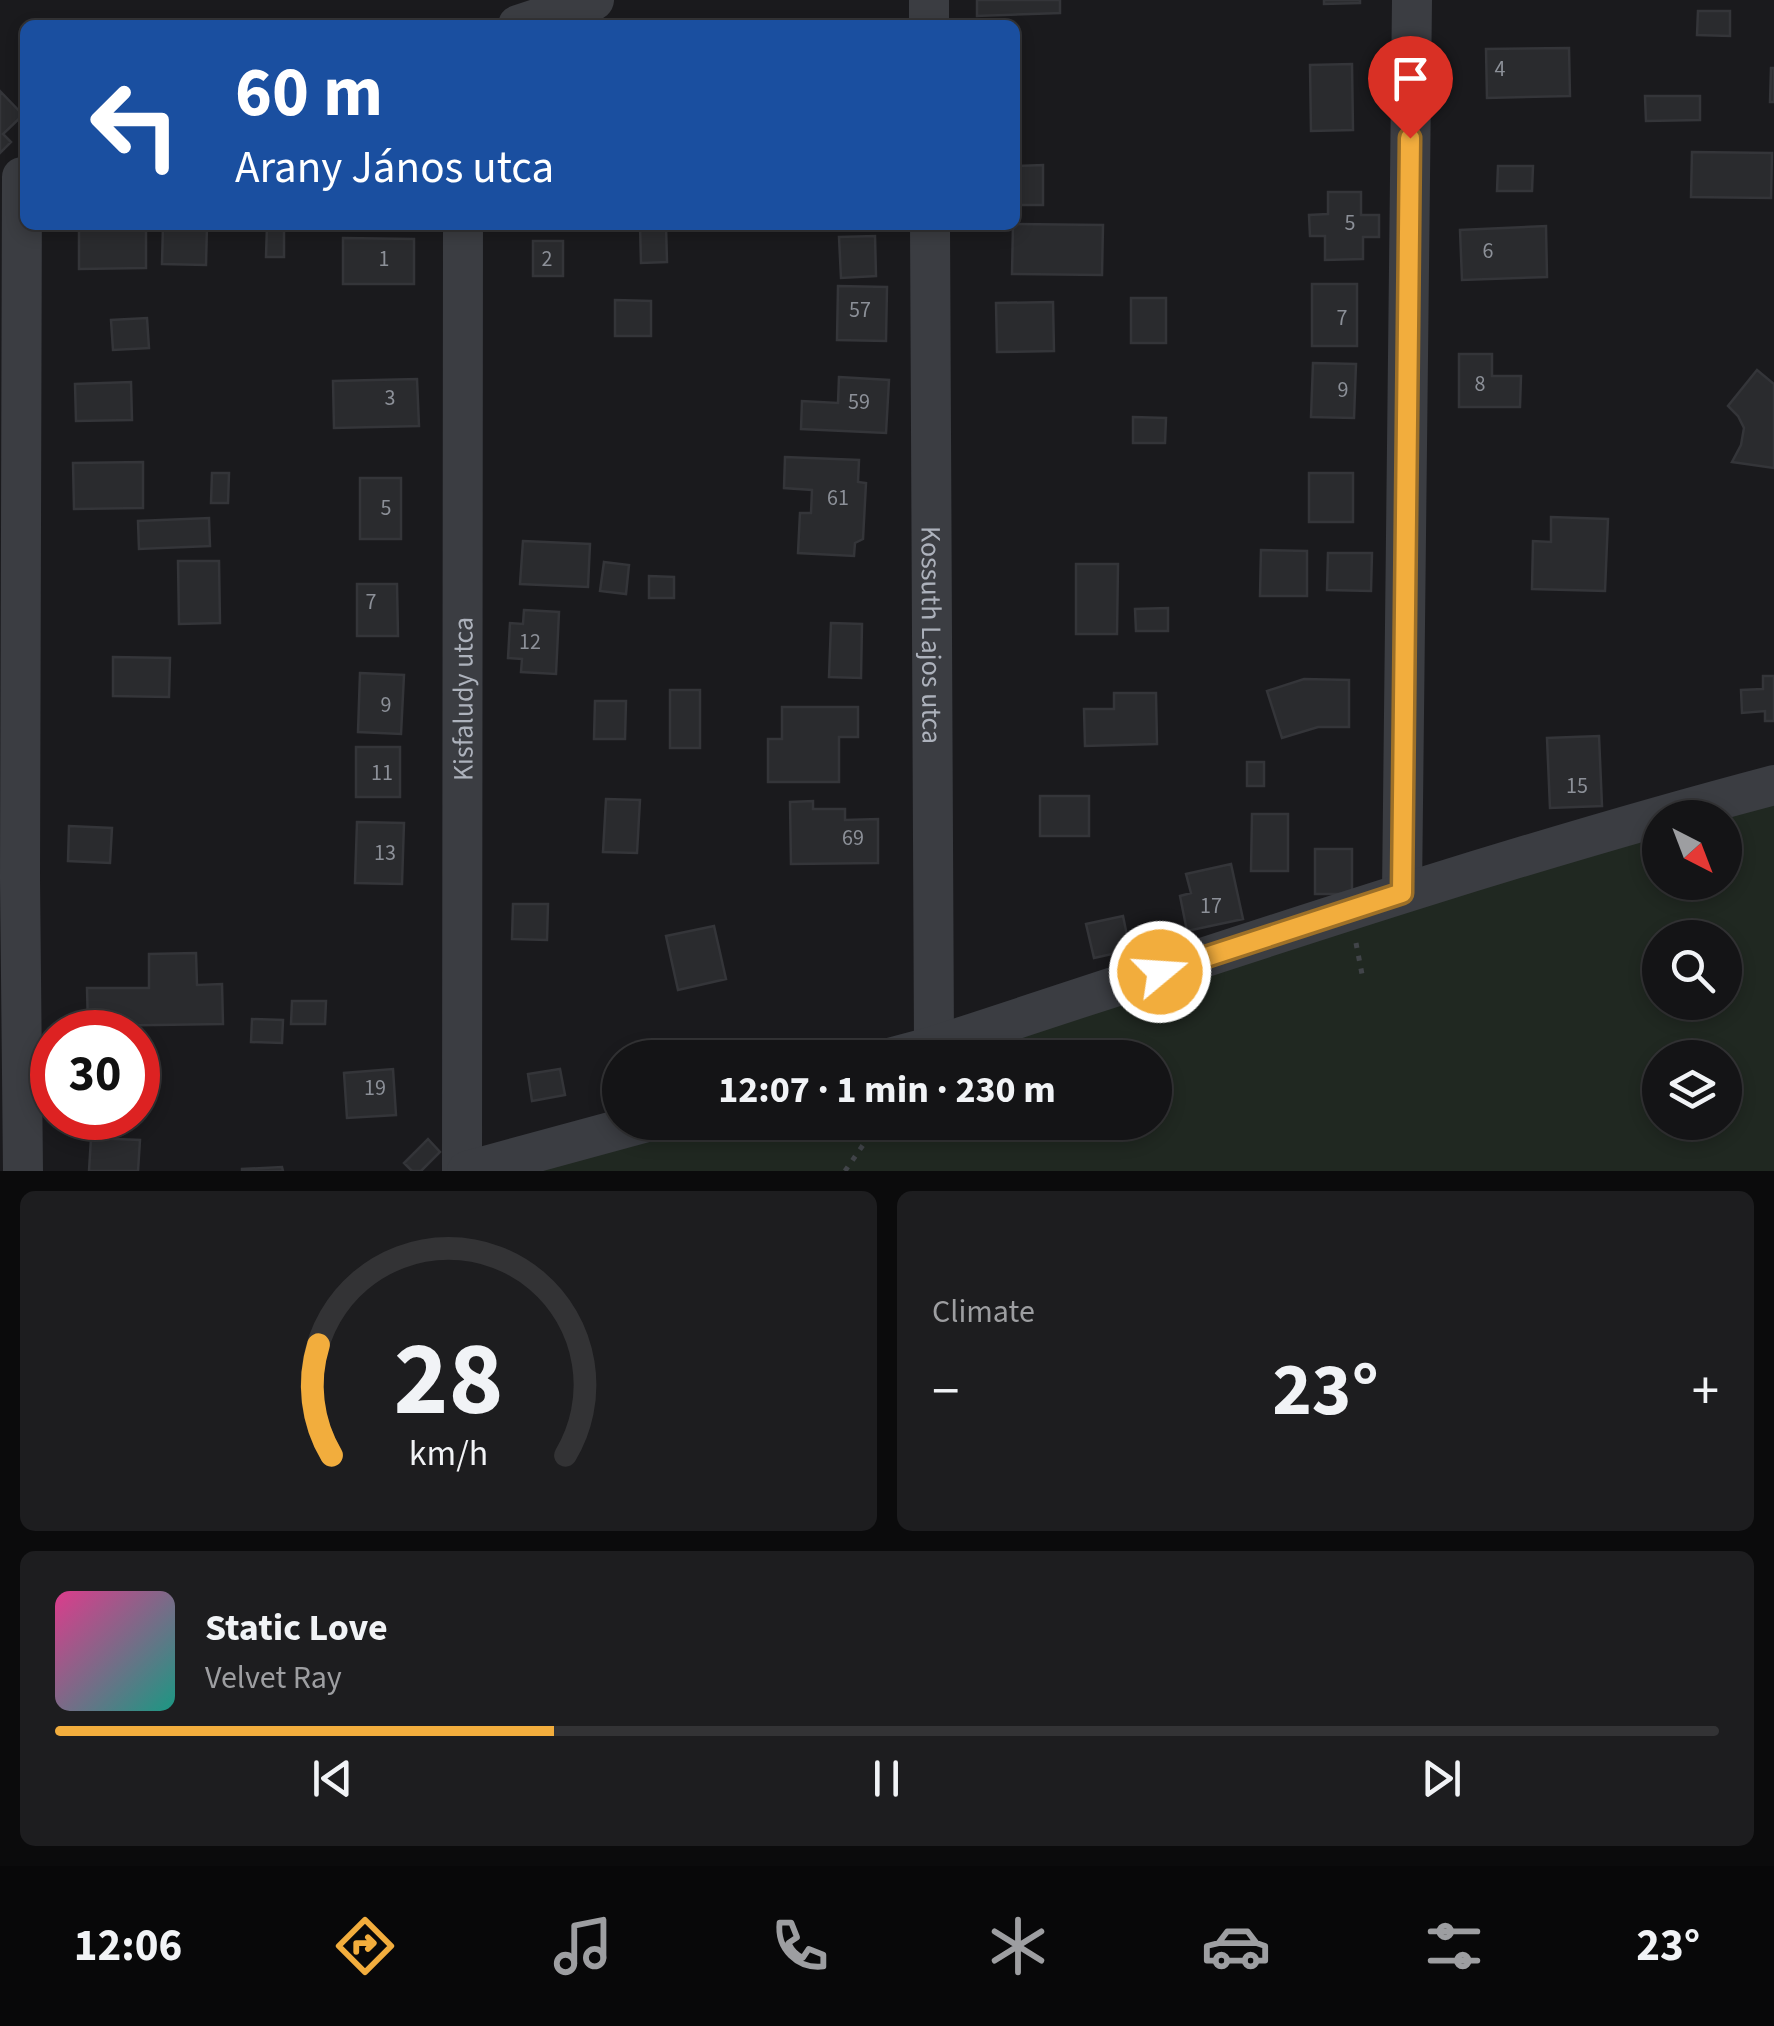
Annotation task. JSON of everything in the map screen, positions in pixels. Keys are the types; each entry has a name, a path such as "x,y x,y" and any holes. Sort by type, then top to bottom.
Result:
{"street":[{"path":"533,20 594,0"},
{"path":"1402,893 1412,0"},
{"path":"16,179 10,878 23,1171"},
{"name":"Kisfaludy utca","path":"463,230 465,1171"},
{"name":"Kossuth Lajos utca","path":"930,230 934,1040"},
{"path":"952,1040 1402,893 1623,825 1774,785"},
{"path":"465,1171 602,1134"}],"path":[{"path":"845,1171 867,1140"}],"shaded area":[{"path":"1774,787 1774,1171 467,1171 602,1135 602,1140 1172,1140 1172,1040 944,1040 1642,826 1642,900 1742,900 1742,807"}],"building":[{"path":"977,0 1060,0 1060,13 977,16"},
{"path":"1324,0 1360,0 1360,3 1324,4"},
{"path":"1698,11 1730,11 1730,36 1697,35"},
{"path":"1569,48 1570,96 1487,98 1486,49"},
{"path":"1352,64 1353,130 1311,131 1310,65"},
{"path":"1774,68 1774,102 1770,102"},
{"path":"0,91 20,112 20,118 3,134 11,142 0,153"},
{"path":"1645,96 1700,96 1700,120 1646,121"},
{"path":"1692,152 1772,153 1771,198 1691,197"},
{"path":"1043,165 1043,205 1020,205 1020,166"},
{"path":"1498,166 1533,166 1532,191 1497,191"},
{"path":"1328,192 1361,192 1361,215 1379,215 1379,237 1363,237 1363,259 1325,260 1325,236 1310,236 1309,215 1328,214"},
{"path":"1020,224 1103,225 1102,275 1012,274 1013,230 1020,230"},
{"path":"1546,226 1547,277 1462,280 1460,230"},
{"path":"79,230 146,230 146,268 79,269"},
{"path":"163,230 207,230 206,265 162,264"},
{"path":"267,230 284,230 284,257 266,257"},
{"path":"640,230 666,230 667,262 641,263"},
{"path":"875,236 876,276 841,278 839,237"},
{"path":"343,238 414,239 414,284 343,284"},
{"path":"533,241 563,241 563,276 533,276"},
{"path":"1312,284 1357,284 1357,346 1312,346"},
{"path":"838,286 887,287 886,341 837,340"},
{"path":"1131,298 1166,298 1166,343 1131,343"},
{"path":"615,300 651,301 651,336 615,336"},
{"path":"1053,302 1054,351 997,352 996,303"},
{"path":"147,318 149,348 113,350 111,320"},
{"path":"1459,354 1492,354 1492,376 1521,376 1520,407 1459,407"},
{"path":"1313,363 1356,364 1354,418 1311,417"},
{"path":"1757,370 1774,384 1774,468 1732,462 1744,428 1728,406"},
{"path":"839,377 889,380 886,433 801,429 802,401 838,403"},
{"path":"417,379 419,426 334,428 333,381"},
{"path":"131,382 132,420 76,421 75,384"},
{"path":"1133,417 1166,418 1165,443 1133,443"},
{"path":"785,457 859,460 858,482 866,483 863,539 855,543 854,556 798,553 800,513 811,513 812,490 784,488"},
{"path":"143,462 143,508 74,509 73,463"},
{"path":"212,473 229,473 228,503 211,503"},
{"path":"1309,473 1353,473 1353,522 1309,522"},
{"path":"360,478 401,478 401,539 360,539"},
{"path":"1551,517 1608,519 1605,591 1532,589 1533,541 1551,542"},
{"path":"209,518 210,546 139,549 138,521"},
{"path":"523,541 590,544 588,587 520,584"},
{"path":"1261,550 1307,551 1307,596 1260,596"},
{"path":"1328,553 1372,553 1371,591 1327,590"},
{"path":"178,561 219,561 220,623 179,624"},
{"path":"604,562 629,565 626,594 600,591"},
{"path":"1076,564 1118,564 1117,634 1076,634"},
{"path":"649,576 674,577 674,598 649,598"},
{"path":"357,584 397,584 398,636 357,636"},
{"path":"1168,608 1168,631 1136,631 1135,609"},
{"path":"524,610 559,612 556,674 521,672 522,659 508,658 510,623 523,624"},
{"path":"831,623 862,624 861,678 829,677"},
{"path":"113,657 170,658 169,697 113,696"},
{"path":"360,673 404,675 401,734 358,732"},
{"path":"1763,676 1774,676 1774,721 1765,721 1765,711 1742,713 1741,690 1763,689"},
{"path":"1304,679 1349,680 1349,727 1318,727 1282,738 1267,691"},
{"path":"670,690 700,690 700,748 670,748"},
{"path":"1114,693 1156,693 1157,744 1085,746 1084,709 1114,709"},
{"path":"595,701 626,701 625,739 594,739"},
{"path":"782,707 858,707 858,737 839,737 839,782 768,782 768,739 782,739"},
{"path":"1599,736 1602,806 1550,808 1547,738"},
{"path":"356,747 400,747 400,797 356,797"},
{"path":"1247,762 1264,762 1264,786 1247,786"},
{"path":"1040,796 1089,796 1089,836 1040,836"},
{"path":"606,799 640,800 637,853 603,852"},
{"path":"813,801 813,809 845,809 845,820 878,819 878,863 791,864 790,802"},
{"path":"1252,814 1288,814 1288,871 1251,871"},
{"path":"357,822 404,823 402,884 355,883"},
{"path":"69,826 112,828 110,863 68,861"},
{"path":"1315,849 1352,849 1352,894 1315,894"},
{"path":"1231,864 1243,919 1187,931 1180,896 1191,893 1186,874"},
{"path":"513,904 548,904 547,940 512,939"},
{"path":"1123,916 1130,950 1094,958 1086,924"},
{"path":"714,926 726,979 678,990 666,936"},
{"path":"196,953 197,985 222,984 223,1024 160,1025 160,1010 88,1010 87,988 149,988 149,954"},
{"path":"292,1001 326,1001 325,1024 291,1024"},
{"path":"252,1019 283,1020 282,1043 251,1042"},
{"path":"393,1069 396,1115 347,1118 344,1073"},
{"path":"560,1069 565,1095 532,1101 528,1074"},
{"path":"428,1139 440,1152 421,1171 412,1171 404,1163"},
{"path":"91,1140 140,1140 138,1171 89,1171"},
{"path":"282,1167 283,1171 242,1171 242,1169"}],"route":[{"path":"1160,972 1402,893 1410,138"}]}
